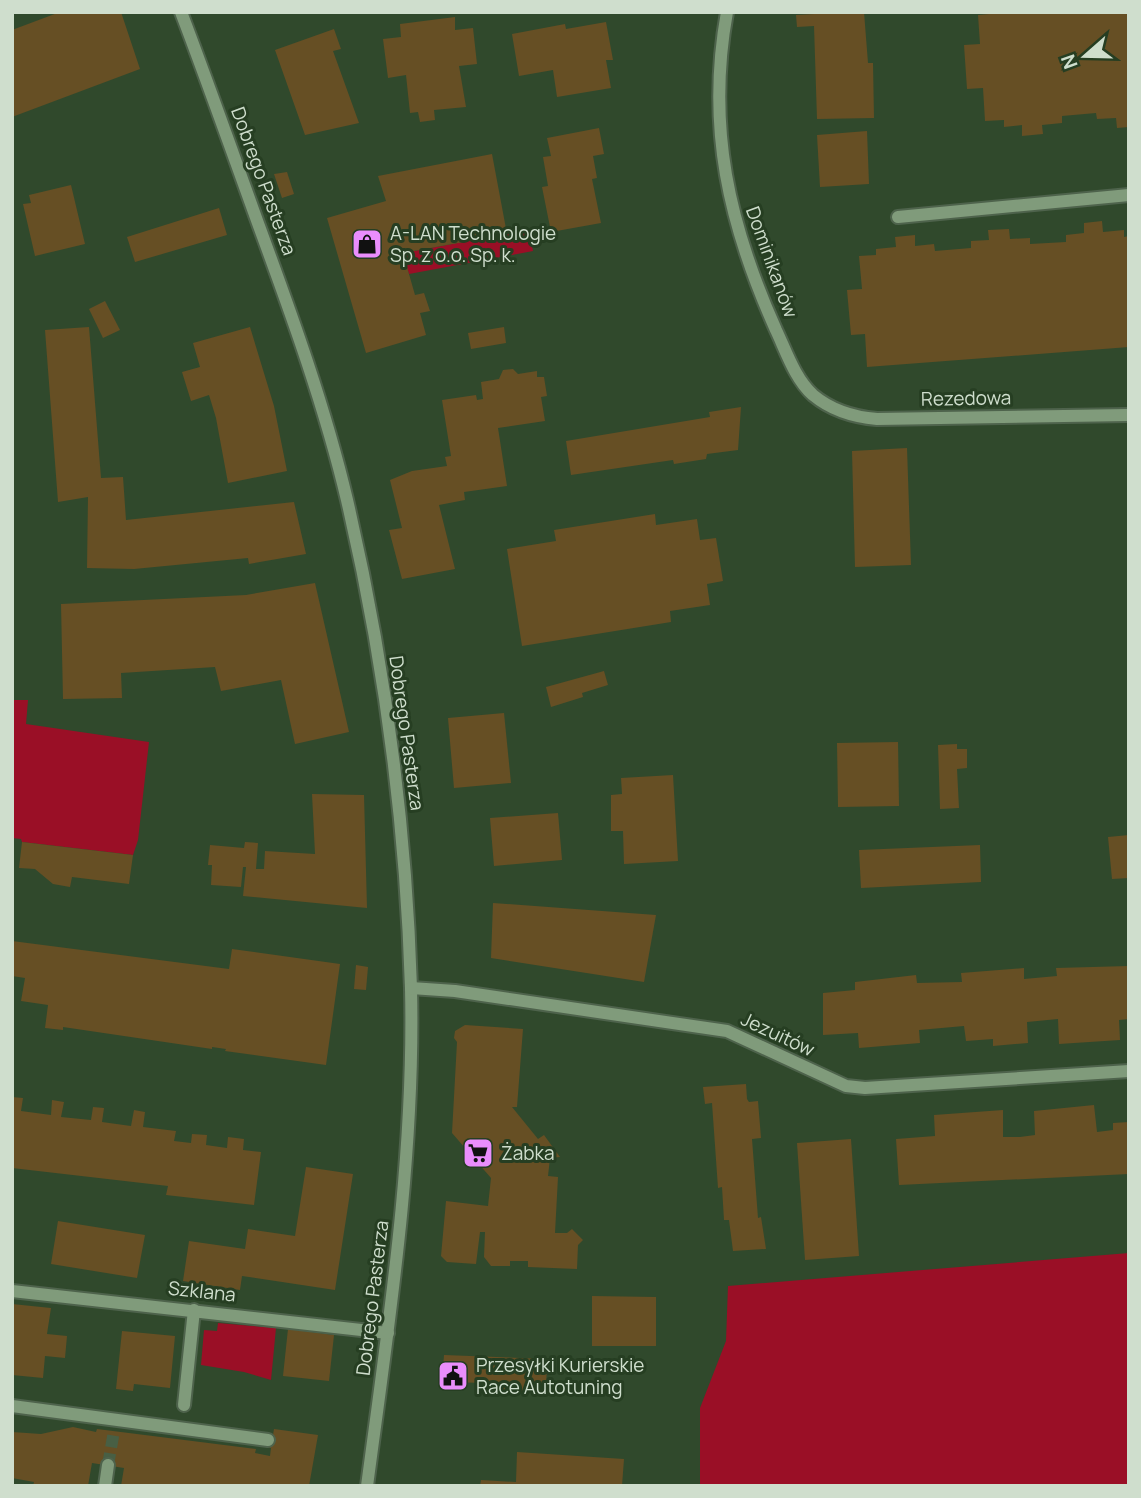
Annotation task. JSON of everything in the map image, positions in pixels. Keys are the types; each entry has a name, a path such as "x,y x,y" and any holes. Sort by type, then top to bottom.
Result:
{"street":[{"name":"Dobrego Pasterza","path":"181,12 285,295 322,411 346,498 369,606 395,775 411,988 407,1128 400,1234 367,1486"},
{"name":"Dominikanów","path":"727,12 721,42 720,138 733,214 743,249 773,322 789,359 810,393"},
{"path":"898,217 1129,195"},
{"name":"Rezedowa","path":"810,393 856,417 877,419 1129,415"},
{"name":"Jezuitów","path":"411,988 455,991 727,1031 846,1086 865,1088 1129,1071"},
{"name":"Szklana","path":"12,1291 388,1333"},
{"path":"184,1405 194,1310"},
{"path":"12,1406 114,1426 268,1440"},
{"path":"105,1486 108,1465"}],"shaded area":[{"path":"529,230 533,251 409,274 403,253"},
{"path":"12,700 28,700 26,724 149,742 138,840 133,855 22,842 21,839 12,838"},
{"path":"1129,1253 1129,1486 700,1486 700,1408 726,1341 728,1286"},
{"path":"218,1323 276,1328 271,1380 244,1372 201,1365 204,1330 217,1331"}],"building":[{"path":"60,12 121,12 140,69 12,117 12,30"},
{"path":"813,12 864,12 868,63 873,63 874,118 817,119 814,26 797,27 796,15 814,14"},
{"path":"1011,12 1129,12 1129,127 1117,128 1116,118 1097,119 1096,113 1062,116 1062,123 1042,125 1043,134 1022,136 1022,125 1004,127 1004,120 985,121 983,88 967,89 964,45 980,44 978,15"},
{"path":"455,17 455,30 473,28 477,64 459,66 466,107 434,110 435,120 420,122 418,112 410,113 406,75 388,78 383,39 401,37 400,24"},
{"path":"606,22 613,60 606,60 611,88 557,97 553,70 519,76 512,34 565,24 566,29"},
{"path":"334,29 341,49 333,51 359,123 305,135 275,50"},
{"path":"599,128 604,154 593,156 597,178 592,179 601,223 551,232 542,187 548,186 543,157 551,156 547,138"},
{"path":"867,131 869,184 820,187 817,135"},
{"path":"492,154 507,234 403,253 415,295 424,293 430,311 420,313 426,335 366,353 327,218 386,201 378,176"},
{"path":"287,172 294,194 282,198 274,174"},
{"path":"71,185 85,244 35,256 23,204 31,203 29,195"},
{"path":"219,208 227,235 135,262 127,237"},
{"path":"1102,221 1103,232 1124,230 1124,237 1129,236 1129,347 867,367 865,334 851,335 847,290 862,289 859,256 876,255 876,249 896,247 895,237 915,235 915,246 934,244 935,251 971,248 971,241 989,240 988,230 1009,229 1010,239 1030,238 1030,244 1066,242 1066,235 1084,233 1084,223"},
{"path":"105,301 120,330 103,338 89,309"},
{"path":"89,327 101,478 123,477 126,520 294,502 306,554 249,564 248,558 134,569 87,568 88,497 58,502 45,330"},
{"path":"250,327 274,406 287,471 228,483 209,395 191,401 182,372 200,367 193,343"},
{"path":"504,327 506,343 471,349 468,333"},
{"path":"513,369 518,374 537,371 537,377 544,377 547,396 541,397 545,421 498,428 507,486 464,492 465,500 439,505 455,569 402,579 389,530 402,528 390,480 412,471 447,466 445,457 451,456 442,400 476,395 477,400 483,399 481,382 499,379 503,370"},
{"path":"741,407 738,450 707,454 706,459 674,464 673,460 571,475 566,441 710,417 709,412"},
{"path":"907,448 911,565 855,567 852,451"},
{"path":"655,514 656,525 697,519 700,540 716,538 723,581 707,584 710,605 670,611 671,622 522,646 507,549 556,541 554,530"},
{"path":"315,583 349,732 295,744 281,680 221,691 215,667 121,673 122,698 63,699 61,604 246,595"},
{"path":"604,671 608,685 582,693 583,697 551,707 546,687"},
{"path":"504,713 511,783 454,788 448,718"},
{"path":"898,742 899,806 838,807 837,743"},
{"path":"957,744 957,749 967,749 967,768 957,769 959,808 940,809 938,745"},
{"path":"673,775 678,861 624,864 623,831 611,831 611,795 622,794 621,778"},
{"path":"312,794 364,795 367,908 243,896 246,867 243,867 241,887 211,885 212,865 208,865 210,845 244,848 245,842 258,843 256,869 264,869 265,851 315,854"},
{"path":"558,813 562,860 494,866 490,818"},
{"path":"1129,835 1129,878 1112,879 1108,837"},
{"path":"22,842 133,855 129,884 72,877 70,887 53,884 35,869 19,868"},
{"path":"980,845 981,882 861,888 859,850"},
{"path":"493,903 656,915 644,982 491,958"},
{"path":"12,941 229,969 232,949 340,964 326,1065 63,1027 63,1030 45,1028 48,1005 21,1001 25,978 12,976"},
{"path":"356,965 368,967 366,990 354,989"},
{"path":"1129,966 1129,1019 1119,1020 1120,1040 1059,1044 1058,1019 1027,1022 1028,1043 993,1046 993,1039 966,1041 964,1026 919,1030 920,1043 859,1048 858,1033 823,1035 823,993 855,990 855,982 916,975 917,983 962,982 961,973 1024,968 1024,979 1057,976 1056,968"},
{"path":"465,1025 523,1029 517,1107 512,1107 538,1139 544,1135 560,1157 550,1158 548,1176 558,1177 555,1233 567,1233 572,1229 583,1240 578,1245 577,1269 528,1267 528,1261 510,1261 510,1266 491,1266 484,1257 485,1232 480,1232 476,1264 447,1262 441,1256 446,1201 488,1206 491,1178 452,1133 457,1042 454,1038 455,1031"},
{"path":"746,1084 749,1102 758,1101 761,1138 752,1139 758,1218 761,1217 766,1249 733,1251 729,1220 724,1220 722,1187 718,1188 712,1103 705,1104 703,1087"},
{"path":"12,1097 23,1098 21,1111 51,1115 52,1100 64,1102 61,1117 91,1120 93,1107 104,1108 102,1122 131,1126 134,1110 145,1112 143,1127 176,1131 174,1141 191,1143 192,1134 207,1135 206,1145 227,1148 228,1137 244,1139 243,1150 261,1152 254,1205 166,1195 168,1186 12,1168"},
{"path":"1094,1105 1097,1132 1113,1130 1113,1123 1129,1122 1129,1174 899,1185 896,1139 935,1136 934,1115 1003,1110 1003,1137 1020,1137 1035,1135 1034,1111"},
{"path":"851,1139 859,1256 805,1260 797,1143"},
{"path":"306,1167 353,1174 335,1290 242,1276 240,1290 183,1281 189,1241 245,1249 248,1229 295,1236"},
{"path":"58,1221 145,1235 137,1278 51,1264"},
{"path":"592,1296 656,1297 656,1346 592,1346"},
{"path":"12,1304 51,1308 47,1334 67,1336 65,1358 45,1356 43,1378 12,1375"},
{"path":"288,1329 334,1335 329,1381 283,1376"},
{"path":"122,1331 175,1336 170,1388 134,1384 133,1391 116,1389"},
{"path":"444,1355 547,1359 546,1393 488,1390 488,1383 442,1382"},
{"path":"73,1427 96,1432 97,1429 256,1449 255,1453 270,1456 271,1448 267,1447 269,1434 273,1435 274,1429 318,1435 309,1486 121,1486 124,1468 92,1463 88,1486 33,1486 34,1482 12,1478 12,1432 41,1434"},
{"path":"517,1452 624,1459 622,1486 480,1486 481,1480 516,1482"}],"tunnel":[{"path":"108,1465 114,1431"}],"place":[{"name":"A-LAN Technologie Sp. z o.o. Sp. k.","path":"367,244"},
{"name":"Żabka","path":"478,1153"},
{"name":"Przesyłki Kurierskie Race Autotuning","path":"453,1376"}]}
